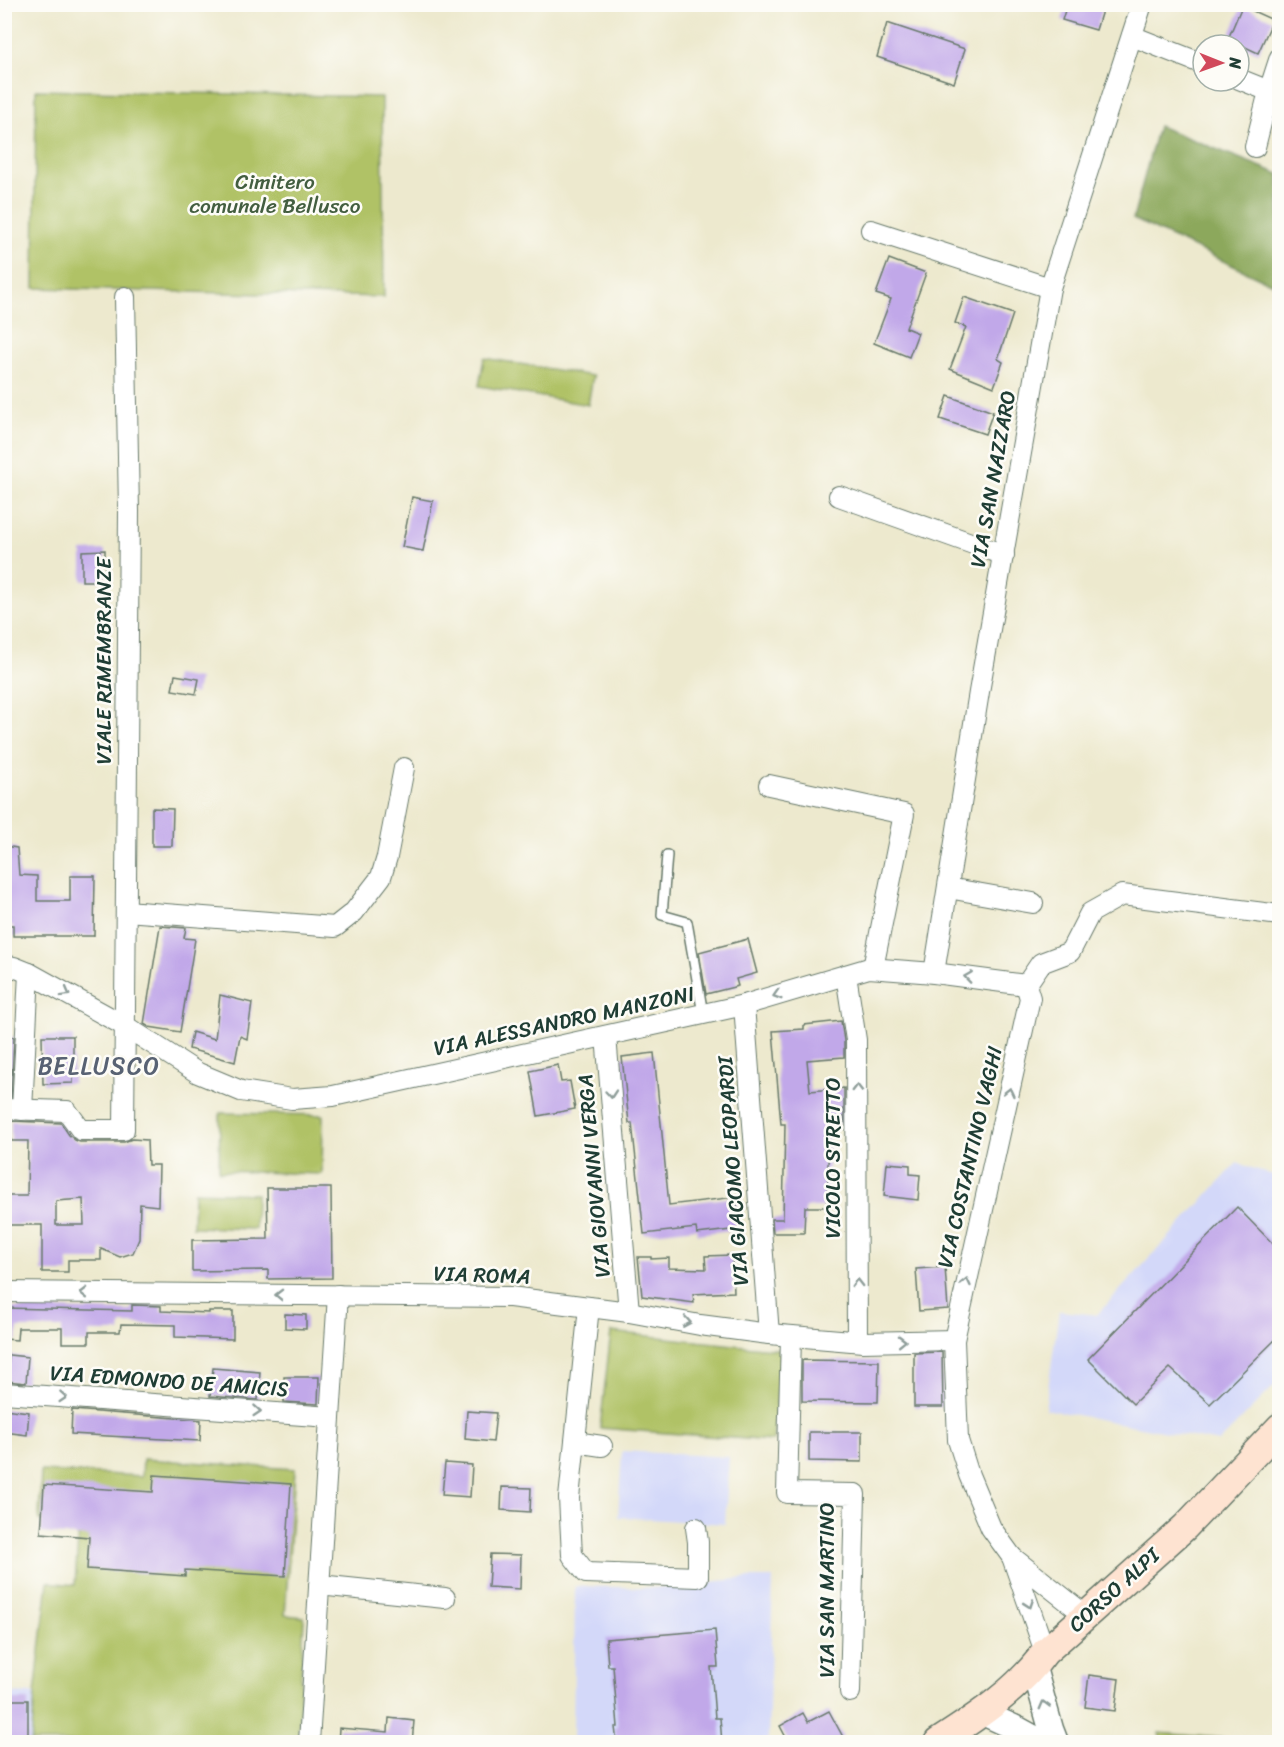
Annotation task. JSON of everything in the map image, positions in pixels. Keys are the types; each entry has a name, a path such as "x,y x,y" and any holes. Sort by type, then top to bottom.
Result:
{"main road":[{"name":"CORSO ALPI","path":"938,1743 983,1713 1085,1615 1185,1527 1280,1427"}],"street":[{"name":"VIA SAN NAZZARO","path":"934,973 979,692 1050,288 1142,4"},
{"path":"1132,36 1191,59"},
{"path":"1255,147 1280,57"},
{"path":"1251,84 1269,91"},
{"path":"871,230 1050,288"},
{"name":"VIALE RIMEMBRANZE","path":"13,1109 68,1111 81,1130 124,1130 129,511 125,297"},
{"path":"839,496 1004,555"},
{"path":"126,911 335,927 354,912 381,877 404,768"},
{"path":"769,785 904,814 873,968"},
{"path":"948,888 1033,903"},
{"path":"1026,985 1041,963 1070,952 1090,913 1122,895 1280,915"},
{"path":"13,1109 16,968"},
{"name":"VIA ALESSANDRO MANZONI","path":"16,968 125,1026 198,1073 242,1091 292,1099 333,1096 744,1005 869,968 934,973 1026,985"},
{"name":"VICOLO STRETTO","path":"846,975 856,1040 857,1341"},
{"name":"VIA COSTANTINO VAGHI","path":"1012,1557 991,1528 969,1475 958,1440 954,1340 1030,998 1026,985"},
{"name":"VIA GIACOMO LEOPARDI","path":"744,1005 769,1334"},
{"name":"VIA GIOVANNI VERGA","path":"606,1036 629,1312"},
{"name":"VIA ROMA","path":"4,1292 510,1297 629,1312 769,1334 857,1341 954,1340"},
{"path":"309,1743 338,1295"},
{"path":"589,1307 569,1498 572,1555 586,1573 698,1577 696,1528"},
{"name":"VIA SAN MARTINO","path":"791,1336 787,1493 855,1494 850,1692"},
{"name":"VIA EDMONDO DE AMICIS","path":"4,1393 330,1417"},
{"path":"575,1442 602,1446"},
{"path":"1012,1557 1085,1615"},
{"path":"1012,1557 1040,1660 1051,1729 1056,1743"},
{"path":"319,1585 445,1598"},
{"path":"983,1713 1042,1743"}],"lane":[{"path":"667,855 662,915 687,922 703,1014"}],"shaded area":[{"path":"1237,1163 1279,1177 1279,1381 1219,1442 1045,1409 1059,1311 1097,1315"},
{"path":"622,1451 729,1457 725,1524 618,1517"},
{"path":"747,1578 773,1578 768,1742 573,1742 575,1586 654,1588"},
{"path":"5,1693 35,1694 31,1742 5,1742"}],"green space":[{"name":"Cimitero comunale Bellusco","path":"36,90 382,97 384,297 34,288"},
{"path":"1158,126 1279,174 1279,287 1133,219"},
{"path":"484,358 593,376 588,405 479,386"},
{"path":"220,1113 323,1115 322,1174 219,1171"},
{"path":"194,1192 256,1194 255,1229 193,1227"},
{"path":"611,1332 781,1350 773,1441 600,1428"},
{"path":"143,1459 295,1469 285,1615 304,1617 298,1742 31,1742 48,1582 75,1585 79,1524 39,1520 41,1471 142,1476"},
{"path":"1159,1733 1268,1742 1161,1742"}],"building":[{"path":"1067,4 1104,4 1096,30 1062,20"},
{"path":"1242,6 1273,20 1258,53 1251,50 1251,33 1231,33"},
{"path":"887,23 965,49 954,83 877,57"},
{"path":"889,259 926,273 906,328 918,333 909,357 874,343 891,299 876,294"},
{"path":"964,297 1013,314 998,359 1003,362 994,387 950,369 966,327 955,323"},
{"path":"948,396 993,412 985,434 940,419"},
{"path":"412,497 433,501 423,551 402,547"},
{"path":"105,550 105,581 82,581 82,551"},
{"path":"175,675 199,679 196,694 172,690"},
{"path":"152,808 173,809 172,846 152,846"},
{"path":"4,846 17,848 19,875 37,876 37,901 70,901 70,876 95,876 94,936 13,936 13,925 4,925"},
{"path":"160,926 186,928 184,938 195,939 180,1032 149,1027 144,1024"},
{"path":"748,939 757,973 736,979 738,986 706,994 699,952"},
{"path":"220,995 252,1003 247,1039 240,1036 235,1062 189,1049 192,1032 215,1039"},
{"path":"841,1021 844,1057 807,1060 810,1091 844,1088 844,1123 829,1124 827,1207 805,1207 804,1233 773,1233 772,1219 783,1219 785,1124 781,1124 773,1031 804,1029 804,1025"},
{"path":"4,1036 14,1037 11,1097 4,1097"},
{"path":"42,1036 73,1036 73,1083 43,1084"},
{"path":"654,1053 669,1205 736,1197 739,1229 697,1234 696,1228 644,1234 622,1057"},
{"path":"558,1065 561,1082 570,1081 575,1109 538,1116 530,1071"},
{"path":"11,1121 61,1123 69,1135 80,1142 147,1140 148,1165 159,1165 158,1206 140,1204 139,1239 133,1253 120,1257 101,1249 101,1260 68,1260 68,1272 42,1272 42,1225 4,1225 4,1196 27,1196 28,1141 11,1141","holes":["83,1199 84,1225 56,1225 56,1201"]},
{"path":"887,1163 910,1165 910,1174 920,1175 918,1200 884,1196"},
{"path":"267,1188 331,1188 332,1278 268,1279 268,1270 192,1271 192,1240 268,1239"},
{"path":"1237,1207 1280,1251 1280,1335 1210,1404 1170,1368 1133,1404 1088,1359"},
{"path":"732,1255 734,1292 693,1294 694,1303 642,1296 638,1257 669,1258 669,1268 706,1269 705,1256"},
{"path":"945,1267 948,1309 919,1311 916,1269"},
{"path":"132,1305 161,1306 161,1311 209,1313 209,1311 233,1311 233,1339 175,1337 175,1325 121,1324 120,1332 89,1332 89,1343 62,1343 62,1328 18,1328 17,1340 4,1339 4,1308 132,1311"},
{"path":"285,1314 306,1315 306,1329 285,1328"},
{"path":"942,1352 943,1407 914,1407 914,1353"},
{"path":"9,1355 28,1357 26,1383 7,1381"},
{"path":"802,1360 879,1361 878,1402 802,1401"},
{"path":"213,1368 260,1372 258,1400 210,1396"},
{"path":"284,1377 319,1377 318,1404 284,1402"},
{"path":"4,1409 29,1412 27,1435 4,1432"},
{"path":"72,1410 201,1420 200,1441 71,1434"},
{"path":"467,1411 496,1413 493,1442 465,1439"},
{"path":"809,1432 862,1432 862,1462 809,1461"},
{"path":"445,1463 472,1465 470,1497 442,1495"},
{"path":"154,1475 291,1484 285,1576 185,1570 185,1576 87,1569 89,1537 41,1533 44,1485 153,1492"},
{"path":"502,1487 531,1488 530,1512 501,1510"},
{"path":"490,1554 521,1555 520,1589 488,1587"},
{"path":"715,1630 718,1667 711,1667 715,1718 720,1718 722,1743 617,1743 615,1727 618,1727 613,1666 608,1666 606,1639"},
{"path":"1089,1675 1119,1679 1115,1711 1085,1707"},
{"path":"4,1700 28,1700 28,1743 4,1743"},
{"path":"829,1711 843,1737 833,1743 789,1743 780,1726 803,1713 808,1722"},
{"path":"389,1718 414,1721 412,1743 338,1743 339,1728 388,1732"}],"district":[{"name":"BELLUSCO","path":"99,1066"}]}
